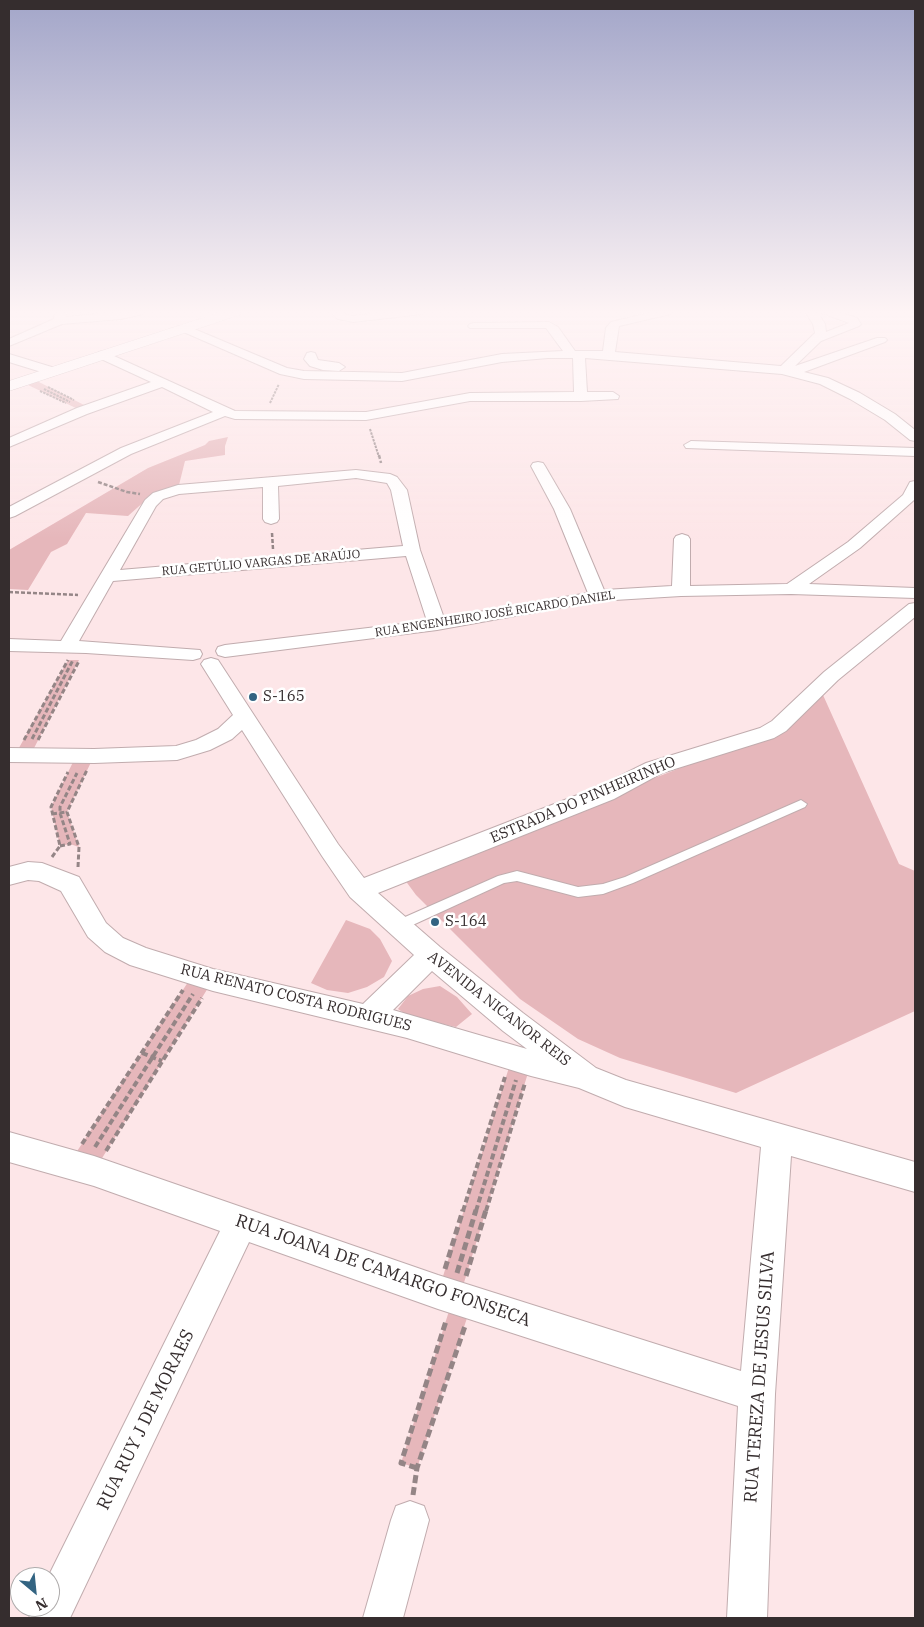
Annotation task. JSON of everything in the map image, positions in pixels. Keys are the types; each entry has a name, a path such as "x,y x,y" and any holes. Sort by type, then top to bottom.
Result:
{"street":[{"path":"9,443 86,410 151,387"},
{"path":"170,387 224,412 265,416 366,416 470,397 613,396"},
{"path":"580,387 581,397"},
{"path":"836,387 890,417 915,437"},
{"path":"9,513 126,451 224,412"},
{"path":"691,445 915,452"},
{"path":"538,466 562,509 598,596"},
{"path":"77,647 96,596 150,503 158,496 178,490 356,474 385,477 392,480 399,490 412,550 437,625"},
{"path":"270,482 271,519"},
{"path":"791,589 854,544 886,518 909,497 915,485"},
{"path":"681,591 682,539"},
{"name":"RUA GETÚLIO VARGAS DE ARAÚJO","path":"109,576 412,550"},
{"name":"RUA ENGENHEIRO JOSÉ RICARDO DANIEL","path":"9,645 77,647 210,656 437,625 598,596 681,591 791,589 915,593"},
{"name":"ESTRADA DO PINHEIRINHO","path":"359,890 606,793 654,768 766,733 779,726 831,676 912,614"},
{"name":"AVENIDA NICANOR REIS","path":"210,656 245,716 330,850 359,890 431,955 513,1022 586,1077 625,1093 915,1177"},
{"path":"19,755 85,756 177,753 202,745 226,734 245,716"},
{"path":"9,876 28,871 42,872 70,884"},
{"name":"RUA RENATO COSTA RODRIGUES","path":"70,884 96,930 114,945 139,956 204,977 367,1018 407,1026 586,1077"},
{"path":"367,1018 431,955"},
{"name":"RUA TEREZA DE JESUS SILVA","path":"747,1618 757,1394 777,1136"},
{"name":"RUA JOANA DE CAMARGO FONSECA","path":"11,1153 82,1168 242,1222 449,1299 757,1394"},
{"name":"RUA RUY J DE MORAES","path":"50,1618 242,1222"},
{"path":"384,1618 410,1520"}],"lane":[{"path":"400,925 502,879 517,876 578,892 603,889 638,876 802,804"}],"path":[{"path":"41,387 86,410"},
{"path":"56,387 62,394 86,410"},
{"path":"265,416 278,387"},
{"path":"36,389 86,410"},
{"path":"52,397 62,394"},
{"path":"366,416 385,477"},
{"path":"78,476 127,492 158,496"},
{"path":"271,519 274,562"},
{"path":"9,592 96,596"},
{"path":"19,755 47,698 77,647"},
{"path":"19,755 53,698 77,647"},
{"path":"19,755 59,698 77,647"},
{"path":"47,698 59,698"},
{"path":"70,884 78,870 79,848 67,812 85,756"},
{"path":"70,844 60,813 60,807 85,756"},
{"path":"60,846 51,807 85,756"},
{"path":"52,814 67,812"},
{"path":"42,872 60,846 70,844 79,848"},
{"path":"82,1168 142,1053 204,977"},
{"path":"82,1168 204,977"},
{"path":"82,1168 162,1061 204,977"},
{"path":"142,1053 162,1061"},
{"path":"417,1468 401,1463 522,1060"},
{"path":"449,1299 522,1060"},
{"path":"449,1299 522,1060"},
{"path":"410,1520 417,1468 467,1318 449,1299"}],"shaded area":[{"path":"32,387 49,387 90,408 82,411"},
{"path":"228,437 225,455 185,461 178,489 146,500 128,516 86,513 67,544 51,552 28,590 9,589 9,550 148,468 205,445 209,441"},
{"path":"68,660 79,660 30,756 15,755"},
{"path":"823,695 899,864 915,871 915,1011 736,1093 620,1058 578,1039 520,999 416,895 402,876 706,758"},
{"path":"76,756 94,756 67,812 79,847 70,844 60,846 51,807"},
{"path":"346,920 370,929 380,939 392,961 384,977 367,987 348,993 327,990 311,983"},
{"path":"194,973 213,980 94,1171 68,1165"},
{"path":"440,986 457,997 472,1014 456,1027 408,1016 398,1009 408,996 423,989"},
{"path":"512,1058 531,1063 459,1299 438,1292"},
{"path":"449,1311 467,1318 417,1468 401,1463"}],"place":[{"name":"S-165","path":"253,697"},
{"name":"S-164","path":"435,922"}]}
